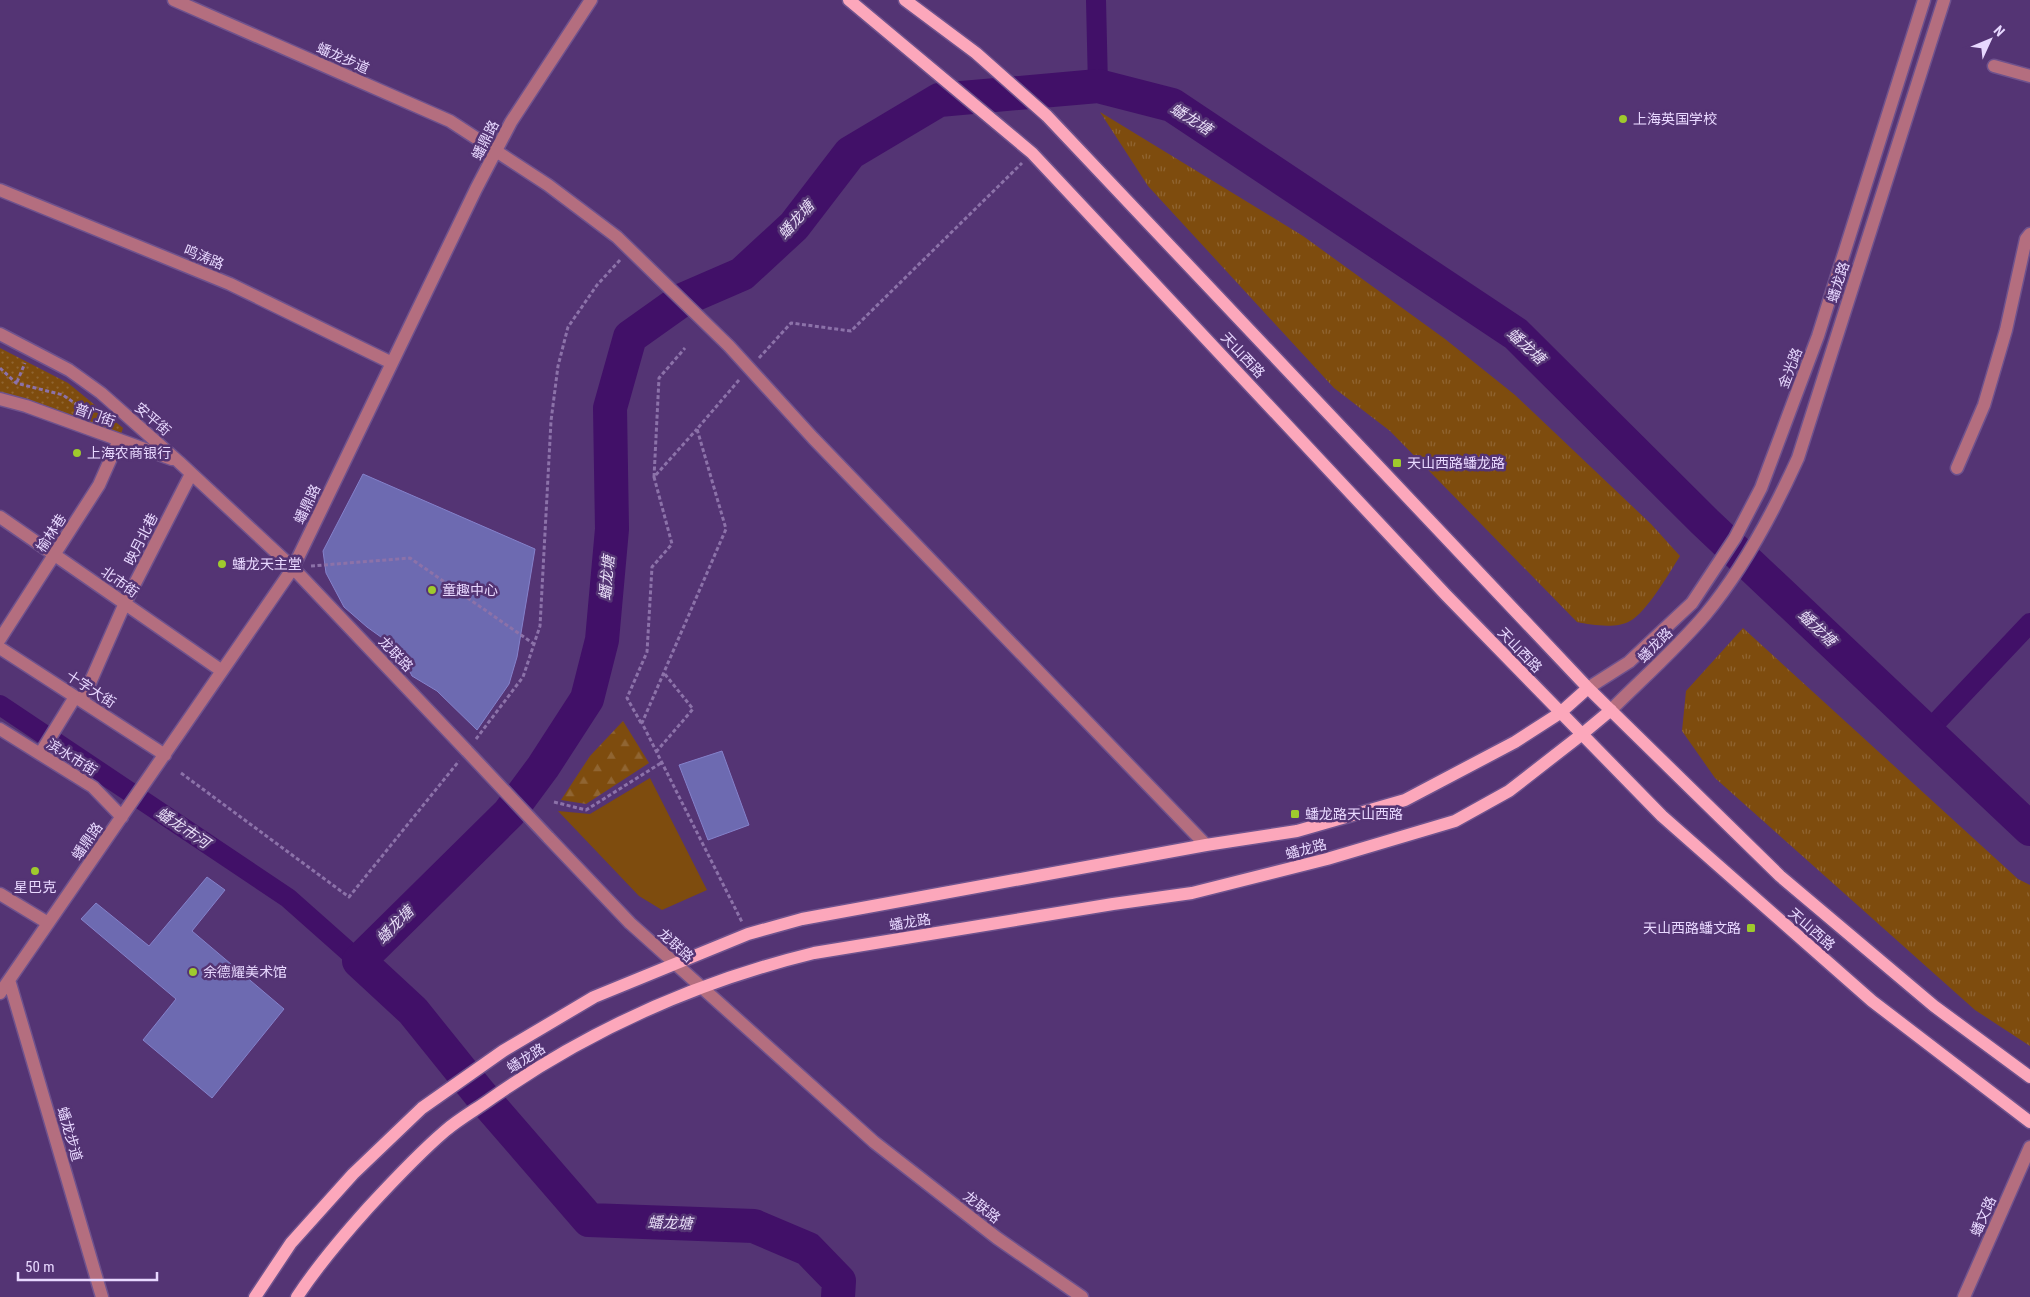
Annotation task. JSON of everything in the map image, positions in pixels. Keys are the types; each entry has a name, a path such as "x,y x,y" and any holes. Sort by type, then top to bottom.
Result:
{"main road":[{"name":"天山西路","path":"849,0 1032,153 1581,736 1662,816 1872,1001 2030,1122"},
{"name":"天山西路","path":"905,0 976,53 1047,116 1588,688 1780,876 1934,1006 2030,1077"},
{"name":"蟠龙路","path":"255,1297 291,1243 303,1229 353,1174 422,1108 503,1051 594,997 673,963 748,934 802,920 1206,845 1297,831 1405,800 1515,742 1560,713 1588,688"},
{"name":"蟠龙路","path":"298,1297 337,1242 384,1191 446,1130 527,1074 600,1032 700,987 769,964 814,953 1103,905 1192,893 1327,859 1455,821 1509,791 1581,736 1611,710"}],"street":[{"name":"蟠龙步道","path":"174,0 450,122 497,150 548,185 635,254 728,346 813,438 1206,845"},
{"name":"蟠鼎路","path":"0,992 293,568 511,122 591,0"},
{"name":"金光路","path":"1588,688 1629,662 1692,603 1735,538 1761,488 1818,336 1924,0"},
{"name":"蟠龙路","path":"1611,710 1706,614 1754,546 1779,499 1798,458 1944,0"},
{"path":"1994,66 2030,76"},
{"name":"鸣涛路","path":"0,190 230,284 392,363"},
{"path":"1957,468 1984,405 2006,330 2026,239 2030,234"},
{"name":"安平街","path":"0,334 31,348 69,370 101,393 179,462 293,568"},
{"name":"普门街","path":"3,401 99,432 179,462"},
{"name":"榆林巷","path":"0,639 99,485 119,440"},
{"name":"映月北巷","path":"41,754 79,699 125,603 192,474"},
{"name":"北市街","path":"0,517 222,671"},
{"name":"龙联路","path":"293,568 630,924 874,1142 997,1238 1082,1297"},
{"name":"十字大街","path":"0,648 165,754"},
{"name":"滨水市街","path":"0,729 92,787 122,817"},
{"path":"0,894 48,923"},
{"name":"蟠龙步道","path":"9,980 102,1297"},
{"name":"蟠文路","path":"1964,1297 2030,1147"}],"path":[{"path":"654,477 791,323 851,332 1032,153"},
{"path":"181,773 349,897 467,751 523,677 540,626 550,421 558,366 568,327 597,285 635,254"},
{"path":"3,401 16,383 31,348"},
{"path":"685,348 659,378 654,477 672,544 652,566 647,652 627,698 642,723 748,934"},
{"path":"0,368 16,383 63,395 84,410 99,432"},
{"path":"642,723 726,529 697,429"},
{"path":"293,568 410,558 534,644"},
{"path":"656,752 693,709 664,673"},
{"path":"554,802 586,810 661,763"}],"green space":[{"path":"1100,112 1303,236 1445,339 1515,395 1651,524 1680,556 1643,610 1630,621 1618,625 1597,625 1577,622 1390,431 1334,388 1148,186"},
{"path":"0,348 68,383 123,428 120,437 0,395"},
{"path":"1743,628 2018,879 2030,885 2030,1046 1975,1010 1715,778 1682,731 1686,691"},
{"path":"623,721 649,763 586,804 561,800 590,756"},
{"path":"650,778 707,890 662,910 639,896 558,811 590,814"}],"building":[{"name":"童趣中心","path":"363,474 535,549 517,657 509,684 477,730 437,691 412,676 399,650 367,627 344,607 326,573 323,551"},
{"path":"722,751 749,825 708,840 679,765"},
{"name":"余德耀美术馆","path":"207,877 225,890 192,931 284,1009 212,1098 143,1040 176,999 81,919 96,903 149,946"}],"waterway":[{"path":"1096,0 1098,86"},
{"name":"蟠龙塘","path":"838,1297 839,1281 808,1249 754,1226 589,1220 479,1093 413,1011 359,961 509,813 543,767 587,699 602,640 612,529 610,408 630,337 682,300 742,274 794,226 850,153 939,100 1098,86 1172,105 1516,334 1705,522 2030,829"},
{"path":"1927,732 2030,623"},
{"name":"蟠龙市河","path":"0,705 288,898 359,961"}],"place":[{"name":"上海英国学校","path":"1623,119"},
{"name":"上海农商银行","path":"77,453"},
{"name":"天山西路蟠龙路","path":"1397,463"},
{"name":"蟠龙天主堂","path":"222,564"},
{"name":"童趣中心","path":"432,590"},
{"name":"蟠龙路天山西路","path":"1295,814"},
{"name":"星巴克","path":"35,871"},
{"name":"天山西路蟠文路","path":"1751,928"},
{"name":"余德耀美术馆","path":"193,972"}]}
